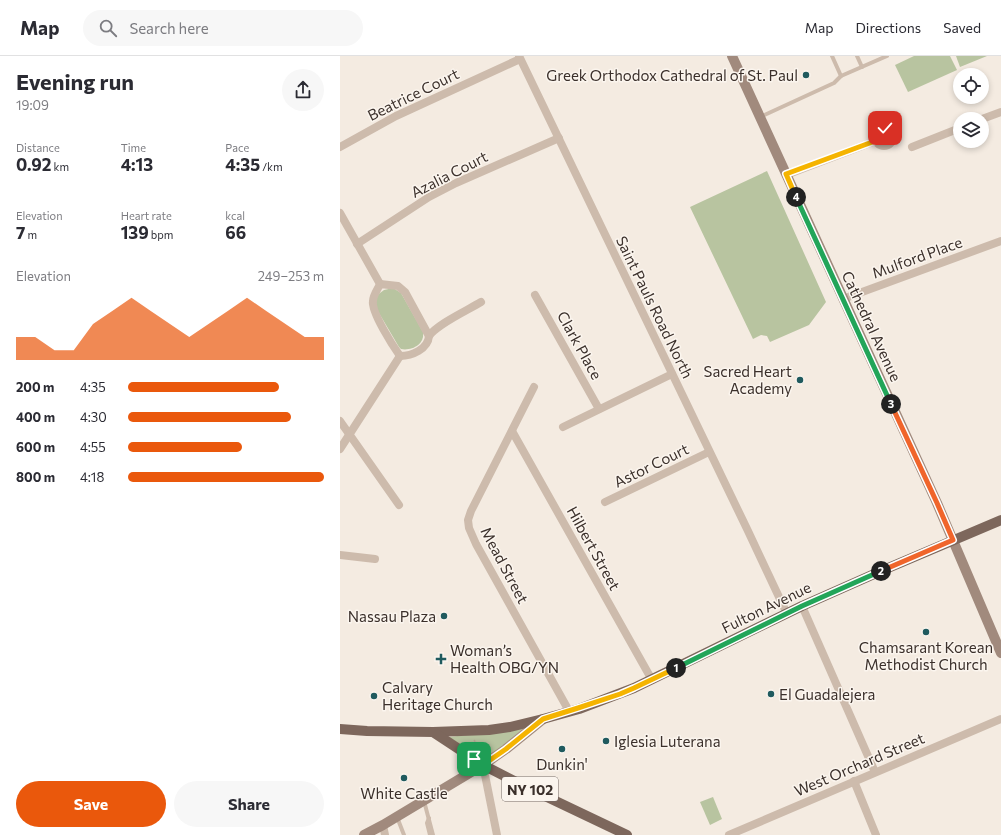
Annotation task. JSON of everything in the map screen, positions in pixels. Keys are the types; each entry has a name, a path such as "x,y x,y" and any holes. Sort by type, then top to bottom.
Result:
{"main road":[{"name":"Fulton Avenue","path":"340,729 433,732 489,730 510,727 569,711 620,694 652,680 802,606 1001,520"},
{"name":"NY 102","path":"433,732 483,765 626,835"}],"street":[{"name":"Cathedral Avenue","path":"732,56 937,503 1001,653"},
{"name":"Saint Pauls Road North","path":"520,58 787,614"},
{"name":"Beatrice Court","path":"340,147 396,116 520,58"},
{"path":"989,117 1001,112"},
{"path":"912,147 953,131"},
{"name":"Azalia Court","path":"357,244 429,197 559,138"},
{"path":"786,174 875,141"},
{"path":"340,213 380,284"},
{"name":"Mulford Place","path":"843,299 1001,241"},
{"path":"380,284 398,286 405,292 429,336"},
{"path":"380,284 373,300 375,311 394,348 400,356"},
{"name":"Clark Place","path":"536,294 599,409"},
{"path":"400,356 410,355 423,348 428,342 429,336 432,332 441,325 482,302"},
{"path":"340,449 400,356"},
{"path":"563,427 672,374"},
{"name":"Mead Street","path":"534,387 471,511 468,520 469,528 476,544 569,711"},
{"path":"340,421 400,505"},
{"name":"Hilbert Street","path":"512,431 652,680"},
{"name":"Astor Court","path":"605,502 709,452"},
{"path":"340,555 375,559"},
{"path":"802,606 875,772"},
{"name":"West Orchard Street","path":"729,835 1001,718"},
{"path":"364,835 384,830 397,816 483,765 506,749 543,719"},
{"path":"483,765 497,835"},
{"path":"854,781 876,835"}],"lane":[{"path":"832,56 841,76"},
{"path":"857,56 862,67"},
{"path":"760,117 834,83 841,76 887,56"},
{"path":"424,800 433,835"},
{"path":"397,816 404,835"},
{"path":"429,818 427,823 430,835"}],"path":[{"path":"474,740 485,749 484,753"}],"green space":[{"path":"914,56 950,56 956,68 953,68 953,72 908,92 895,65"},
{"path":"956,56 987,56 960,67"},
{"path":"767,171 826,302 809,325 770,342 767,336 761,335 753,339 690,207"},
{"path":"393,288 401,293 423,332 423,337 420,344 413,348 401,349 399,347 376,308 376,296 384,290"},
{"path":"524,728 484,760 449,737"},
{"path":"713,797 722,819 710,825 700,802"}],"place":[{"name":"Greek Orthodox Cathedral of St. Paul","path":"806,75"},
{"name":"Sacred Heart Academy","path":"800,380"},
{"name":"Nassau Plaza","path":"444,616"},
{"name":"Chamsarant Korean Methodist Church","path":"926,632"},
{"name":"Woman’s Health OBG/YN","path":"441,659"},
{"name":"El Guadalejera","path":"771,694"},
{"name":"Calvary Heritage Church","path":"374,696"},
{"name":"Iglesia Luterana","path":"606,741"},
{"name":"Dunkin'","path":"562,749"},
{"name":"White Castle","path":"404,778"}],"route":[{"path":"474,759 483,765 506,749 543,719 602,701 634,688 802,606 953,540 786,174 875,141 874,135 877,130 880,128 885,128"}]}
